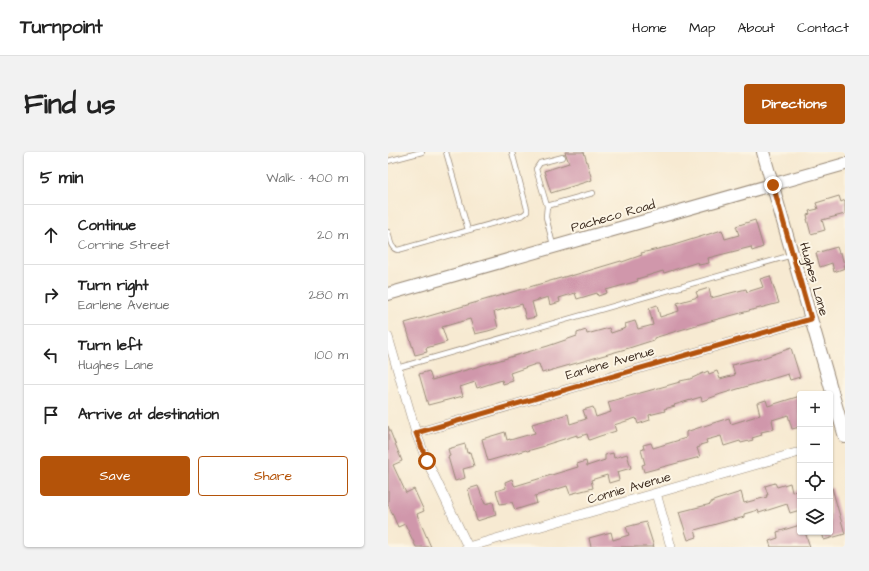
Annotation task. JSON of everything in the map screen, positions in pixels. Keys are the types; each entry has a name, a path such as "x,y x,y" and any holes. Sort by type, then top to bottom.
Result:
{"street":[{"name":"Hughes Lane","path":"763,152 845,437"},
{"name":"Pacheco Road","path":"388,294 845,164"},
{"name":"Earlene Avenue","path":"416,433 811,319"},
{"path":"388,337 416,433 427,461 468,547"},
{"name":"Connie Avenue","path":"468,547 796,453"},
{"path":"656,493 671,547"}],"lane":[{"path":"388,161 422,152"},
{"path":"446,152 468,230"},
{"path":"388,232 392,247 395,250 398,250 527,212 512,152"},
{"path":"554,247 546,217 547,206 536,169 540,163 563,157"},
{"path":"547,206 593,193"},
{"path":"397,368 793,255"}],"building":[{"path":"565,152 584,152 592,180 551,193 544,171 569,163"},
{"path":"839,196 841,202 845,200 845,214 822,220 825,230 811,234 807,219 807,215 810,214 809,211 818,209 816,203"},
{"path":"755,220 763,247 752,251 751,247 708,258 709,263 699,265 698,262 664,273 663,271 637,279 638,281 606,290 607,293 598,296 597,293 577,299 575,293 559,298 560,302 550,305 548,297 532,302 536,317 526,319 522,304 494,312 498,328 488,331 475,334 470,319 442,327 447,342 426,348 427,352 415,355 405,323 571,275 621,261 622,262 642,255 641,253 671,246 722,230 725,239 739,235 736,226"},
{"path":"837,247 839,253 841,253 845,268 834,272 832,263 820,267 816,253"},
{"path":"770,276 779,303 703,323 654,338 654,340 629,348 542,373 539,364 536,364 510,373 513,381 503,384 502,380 477,388 475,382 460,387 463,396 428,405 419,374 429,371 432,380 548,346 577,336 577,333 586,330 587,334 609,328 611,333 626,328 625,324 635,321 638,329 653,325 649,308 657,305 660,317 679,311 677,303 698,297 696,292 709,288 711,298 746,289 747,292 763,287 760,279"},
{"path":"791,348 800,377 790,380 788,374 702,401 701,397 674,405 675,406 664,409 665,411 649,415 650,420 638,424 636,418 614,425 616,431 589,440 587,434 577,437 577,435 545,446 488,461 482,439 505,432 507,440 535,433 532,424 568,414 570,424 586,419 583,410 593,407 596,417 611,412 608,402 690,379 708,371 709,374 717,371 720,379 735,375 732,365 757,360"},
{"path":"797,397 797,428 792,429 788,415 772,420 774,429 761,432 762,435 752,438 753,440 741,443 740,441 724,446 721,436 706,440 707,443 700,445 700,447 697,448 700,457 644,472 642,465 645,464 641,450 644,449 643,445 651,443 653,448 686,438 686,432 729,418 731,424 760,415 757,403 766,400 768,406"},
{"path":"388,426 402,461 393,465 406,493 414,489 424,511 417,514 431,547 416,547 405,524 398,527 388,504"},
{"path":"465,444 467,453 470,452 474,466 463,469 465,478 455,481 448,457 450,456 448,449"},
{"path":"613,453 614,458 627,454 631,468 617,472 619,480 609,483 607,475 591,480 593,488 570,494 567,486 535,496 537,503 515,510 512,502 500,504 496,491 506,488 505,482 512,479 515,486 578,467 577,464 586,461 587,466 605,460 605,455"},
{"path":"775,483 777,487 790,483 792,492 797,491 797,511 790,513 787,504 759,513 758,510 744,514 744,517 695,530 697,537 688,540 679,512 711,504 711,502 716,500 741,492 744,503 767,497 766,495 768,495 765,486"},
{"path":"478,486 485,504 493,502 496,515 477,521 468,489"},
{"path":"833,492 845,534 824,540 823,535 833,535"},
{"path":"646,522 654,547 591,547 589,538 611,532 613,540 629,535 626,527"},
{"path":"797,526 797,535 806,535 810,547 771,547 769,541 778,538 777,532"}],"route":[{"path":"427,461 416,433 811,319 773,185"}]}
